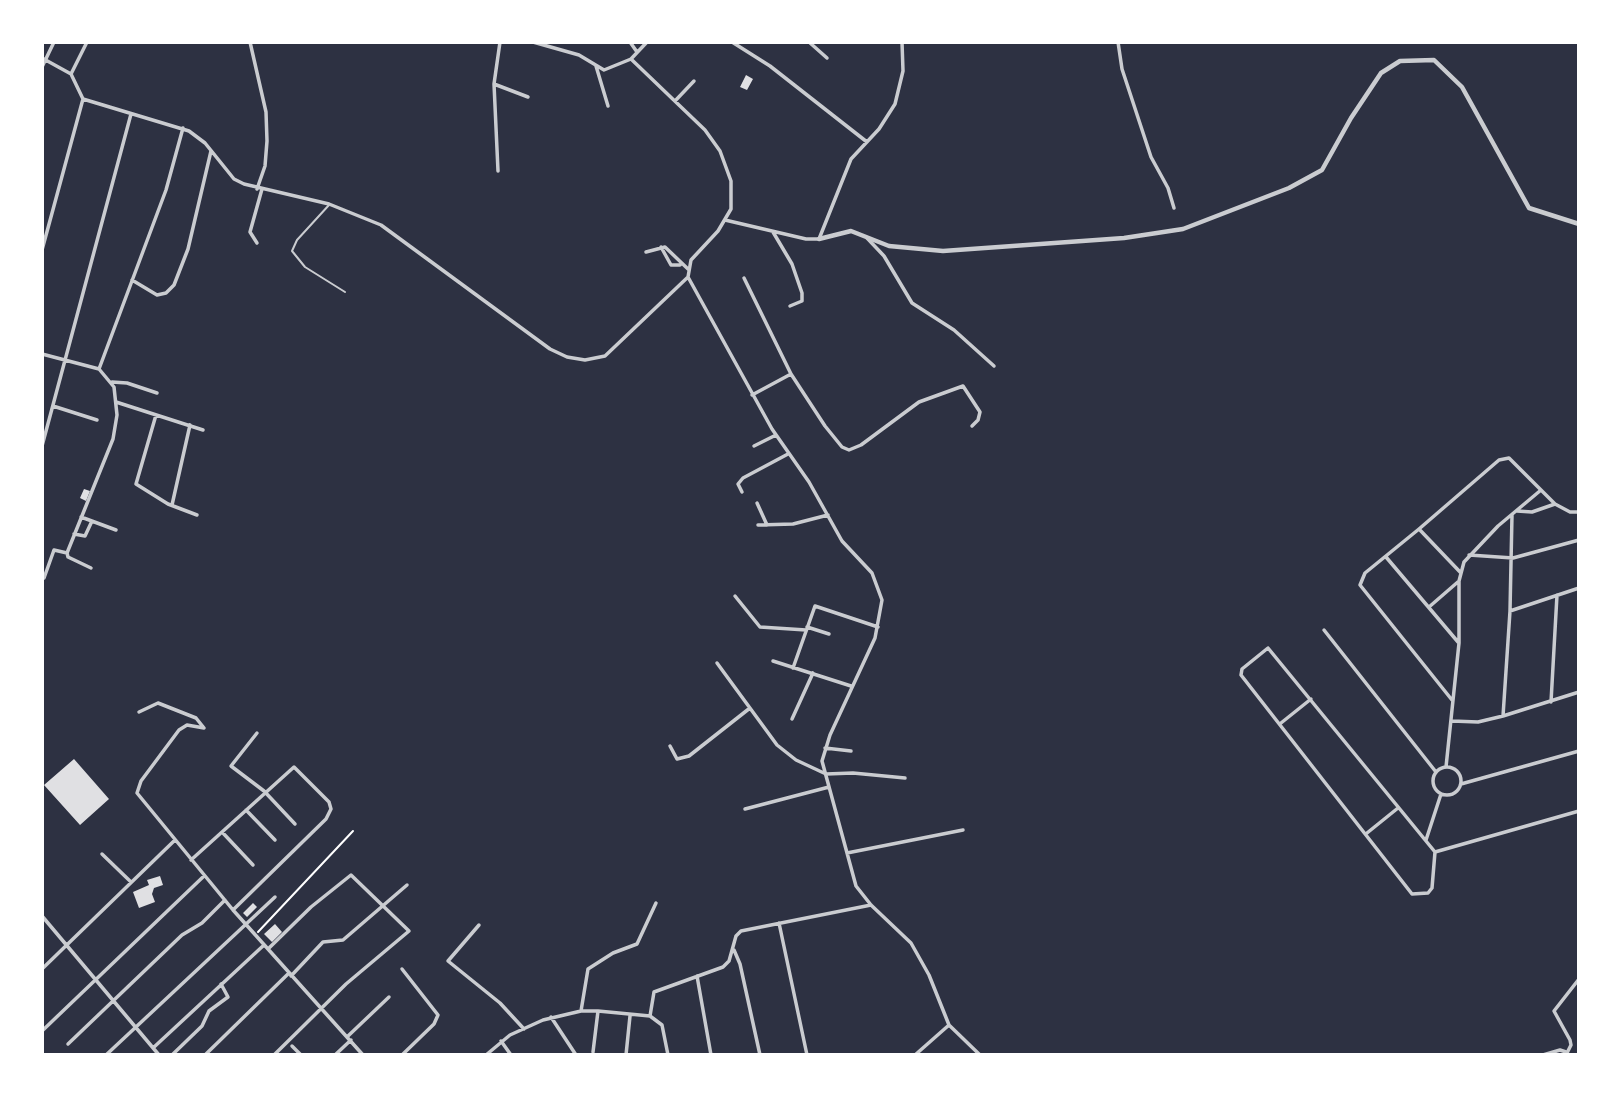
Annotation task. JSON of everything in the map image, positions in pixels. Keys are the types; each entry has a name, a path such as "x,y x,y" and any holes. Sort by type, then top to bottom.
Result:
{"street":[{"path":"42,67 43,58 54,42"},
{"path":"71,74 87,42"},
{"path":"250,42 267,121 266,156 250,232 257,243"},
{"path":"498,171 494,84 500,42"},
{"path":"533,42 571,52 607,70 631,59 647,42"},
{"path":"630,42 637,52"},
{"path":"732,42 770,66 867,142"},
{"path":"809,42 827,58"},
{"path":"819,239 851,159 879,130 895,104 902,71 902,42"},
{"path":"1118,42 1122,69 1151,157 1168,188 1174,208"},
{"path":"42,250 83,99 71,74 43,58"},
{"path":"631,59 714,140 720,151 731,181 730,209 725,220 691,260 688,277 776,435 842,541 877,582 882,600 878,627 825,748 822,761 856,886 871,905 911,943 929,975 949,1025 980,1055"},
{"path":"725,220 806,239 819,239 852,231 888,246 943,251 1124,237 1183,229 1289,188 1322,170 1351,118 1381,73 1400,61 1434,60 1462,87 1529,208 1579,224"},
{"path":"596,66 608,106"},
{"path":"675,101 694,80"},
{"path":"494,84 528,97"},
{"path":"83,99 183,128 197,136 234,179 259,189 330,204 381,225 550,349 567,357 585,360 605,356 688,277"},
{"path":"42,446 131,113"},
{"path":"99,369 166,190 183,128"},
{"path":"132,280 157,295 166,293 174,285 188,249 211,150"},
{"path":"772,232 792,264 802,293 802,301 790,306"},
{"path":"867,239 884,256 912,303 954,330 994,366"},
{"path":"661,247 671,265 688,269"},
{"path":"661,247 674,255 680,265"},
{"path":"646,252 661,247"},
{"path":"744,278 791,374 825,426 845,450 861,445 919,402 963,386 980,412 978,420 972,426"},
{"path":"42,354 99,369 112,382 116,402 113,439 67,552 68,557 90,568"},
{"path":"752,395 791,374"},
{"path":"112,382 127,383 157,393"},
{"path":"116,402 204,430"},
{"path":"52,407 97,420"},
{"path":"156,415 136,484 172,505 197,515"},
{"path":"172,505 190,425"},
{"path":"754,446 776,435"},
{"path":"742,492 738,484 743,478 788,454"},
{"path":"1453,702 1360,585 1365,573 1504,457 1509,458 1555,504 1570,512 1579,512"},
{"path":"1446,767 1459,643 1461,573 1469,555 1541,490"},
{"path":"757,503 767,525"},
{"path":"1517,511 1532,512 1555,504"},
{"path":"758,525 793,524 828,515"},
{"path":"1503,716 1513,558 1513,515"},
{"path":"81,517 116,530"},
{"path":"74,534 85,536 92,521"},
{"path":"1419,529 1461,573"},
{"path":"1469,555 1513,558 1579,540"},
{"path":"44,578 54,550 67,552"},
{"path":"1386,556 1459,643"},
{"path":"1429,608 1459,581"},
{"path":"1510,611 1579,588"},
{"path":"1551,702 1557,595"},
{"path":"735,596 760,626 806,628 829,634"},
{"path":"793,668 813,607 817,605 878,627"},
{"path":"1324,630 1436,772"},
{"path":"1270,648 1435,852 1430,891 1415,895 1281,723 1241,674 1242,669 1265,649 1270,648"},
{"path":"773,661 851,686"},
{"path":"717,663 777,745 796,760 826,774 853,773 905,778"},
{"path":"792,719 813,673"},
{"path":"1452,721 1478,722 1579,692"},
{"path":"1281,723 1311,699"},
{"path":"139,712 158,703 196,718 204,728 187,725 179,730 137,791 233,910 363,1055"},
{"path":"670,746 677,759 689,756 750,708"},
{"path":"257,733 231,766 264,791 295,824"},
{"path":"825,748 851,751"},
{"path":"1461,784 1579,751"},
{"path":"191,860 264,791 295,767 329,802 331,811 233,910"},
{"path":"1426,841 1441,794 1433,781 1436,772 1446,767 1455,769 1461,784 1457,792 1441,794"},
{"path":"745,809 784,801 829,786"},
{"path":"1366,834 1398,808"},
{"path":"246,810 275,840"},
{"path":"1435,852 1579,811"},
{"path":"847,853 963,830"},
{"path":"222,832 253,865"},
{"path":"42,969 175,840"},
{"path":"102,854 131,882"},
{"path":"153,1048 220,984 311,907 324,900 351,874 409,931 321,1008 274,1055"},
{"path":"42,1031 204,876"},
{"path":"205,1055 323,942 343,940 407,884"},
{"path":"106,1055 275,897"},
{"path":"68,1044 182,935 201,923 225,900"},
{"path":"581,1011 589,969 613,953 637,944 656,903"},
{"path":"650,1016 654,992 723,967 734,950 736,936 741,931 871,905"},
{"path":"42,916 159,1055"},
{"path":"779,923 807,1055"},
{"path":"479,925 448,961 500,1003 524,1029"},
{"path":"734,950 740,964 760,1055"},
{"path":"402,970 438,1015 434,1024 402,1055"},
{"path":"697,976 711,1055"},
{"path":"1543,1055 1560,1050 1566,1054 1571,1045 1554,1011 1579,979"},
{"path":"172,1055 202,1027 212,1009 228,997 220,984"},
{"path":"335,1055 389,997"},
{"path":"486,1055 501,1041 551,1017 581,1011 598,1011 650,1016 662,1025 668,1055"},
{"path":"593,1052 598,1011"},
{"path":"626,1055 630,1016"},
{"path":"551,1017 576,1055"},
{"path":"915,1055 949,1025"},
{"path":"501,1041 511,1055"},
{"path":"292,1046 301,1055"}],"lane":[{"path":"330,204 297,240 292,253 318,276 345,292"}],"path":[{"path":"256,935 354,831"}],"building":[{"path":"746,75 753,79 747,90 740,87"},
{"path":"84,489 90,491 86,501 80,498"},
{"path":"74,759 109,799 80,825 44,785"},
{"path":"160,876 163,885 154,888 152,894 155,902 139,908 133,892 149,885 147,880"},
{"path":"253,903 257,907 247,917 243,913"},
{"path":"275,924 282,932 272,942 264,934"}]}
